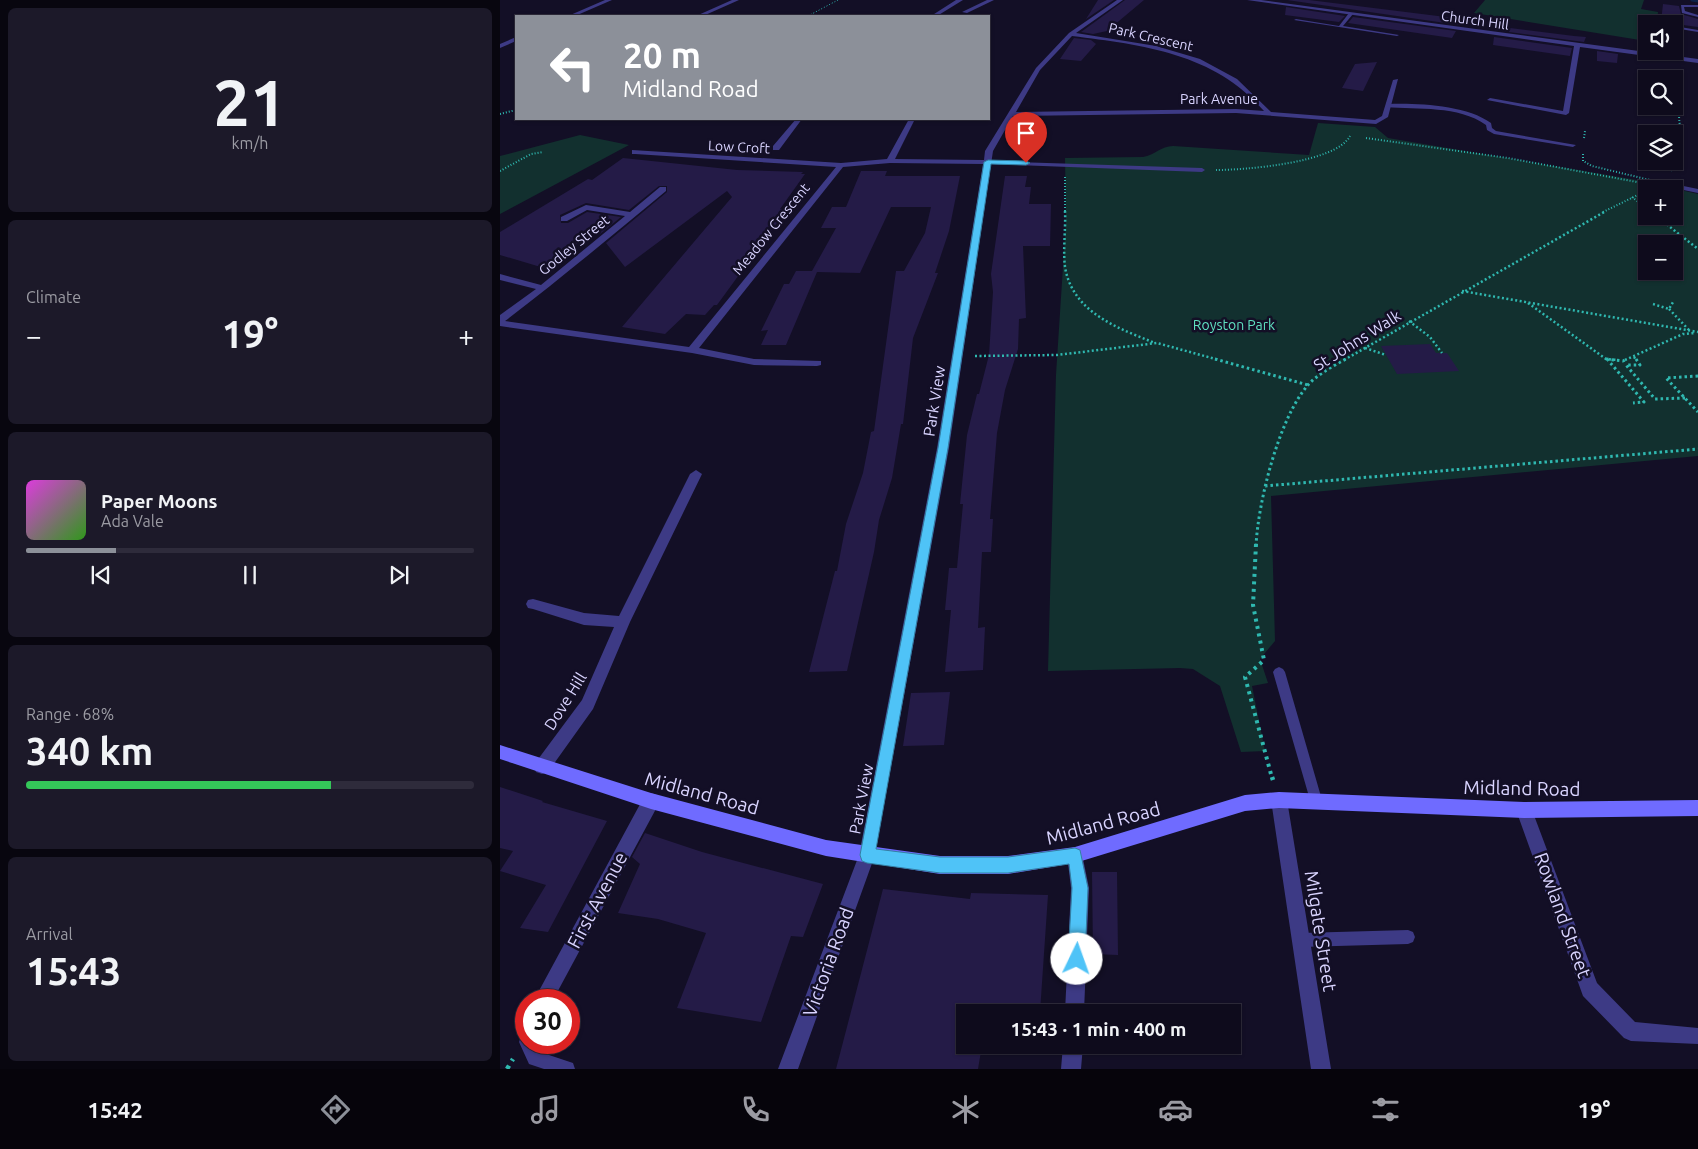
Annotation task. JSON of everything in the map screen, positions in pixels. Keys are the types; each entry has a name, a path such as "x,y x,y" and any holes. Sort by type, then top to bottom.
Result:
{"main road":[{"name":"Midland Road","path":"500,752 651,801 826,848 940,865 1008,865 1075,855 1245,803 1279,800 1316,800 1524,810 1698,808"}],"street":[{"path":"573,15 610,0"},
{"path":"702,15 736,0"},
{"path":"936,15 960,0"},
{"path":"965,12 991,0"},
{"name":"Park View","path":"867,855 943,448 989,151 1038,69 1071,34 1120,0"},
{"name":"Church Hill","path":"1250,0 1698,61"},
{"path":"948,8 970,15"},
{"name":"Park Crescent","path":"1071,34 1128,42 1204,63 1234,79 1254,95 1268,112"},
{"path":"500,46 515,39"},
{"path":"1490,100 1566,113 1577,45"},
{"name":"Park Avenue","path":"1012,114 1268,112 1352,122 1376,122 1385,117 1396,80"},
{"path":"776,148 798,120"},
{"path":"890,161 911,120"},
{"name":"Low Croft","path":"635,152 841,165"},
{"path":"841,165 890,161 988,162"},
{"name":"Meadow Crescent","path":"692,350 841,165"},
{"path":"1683,188 1698,191"},
{"name":"Godley Street","path":"500,321 663,189"},
{"path":"564,219 596,199"},
{"path":"586,207 632,215"},
{"path":"500,277 543,288"},
{"path":"500,321 692,350 754,362 817,362"},
{"name":"Dove Hill","path":"542,767 588,704 623,622 696,474"},
{"path":"533,604 584,619 623,622"},
{"name":"Milgate Street","path":"1279,800 1322,1069"},
{"name":"First Avenue","path":"549,989 651,801"},
{"name":"Rowland Street","path":"1524,810 1590,989 1631,1032 1695,1036"},
{"name":"Victoria Road","path":"788,1069 867,855"},
{"path":"1074,1004 1080,888 1075,855"},
{"path":"1071,1069 1072,1054"}],"lane":[{"path":"1698,6 1682,6 1683,12 1698,16"},
{"path":"1340,27 1351,14"},
{"path":"1296,20 1397,35"},
{"path":"1683,28 1698,31"},
{"path":"1388,106 1408,105 1471,115 1486,120 1490,124 1489,129 1494,132 1573,145"},
{"path":"988,162 1202,170"},
{"path":"1279,672 1316,800"},
{"path":"1301,940 1408,937"},
{"path":"534,1054 536,1058 567,1069"}],"path":[{"path":"810,15 838,0"},
{"path":"500,114 515,110"},
{"path":"1668,180 1681,138 1679,115"},
{"path":"1202,170 1255,169 1285,165 1308,159 1343,145 1350,136 1352,122"},
{"path":"1584,140 1585,131"},
{"path":"1359,137 1482,154 1638,182"},
{"path":"1583,148 1583,161 1592,166 1650,180"},
{"path":"500,171 531,154 543,152"},
{"path":"1065,164 1066,272 1078,299 1110,325 1157,343 1308,385"},
{"name":"St Johns Walk","path":"1279,800 1245,677 1264,660 1253,605 1256,541 1265,486 1288,417 1308,385 1327,370 1461,291 1638,194"},
{"path":"1632,197 1638,202"},
{"path":"1667,225 1698,249"},
{"path":"1461,291 1698,332"},
{"path":"1526,302 1606,359 1644,402 1633,403"},
{"path":"1669,309 1673,302"},
{"path":"1653,304 1669,309 1690,330"},
{"path":"1409,321 1430,336 1442,353"},
{"path":"1606,359 1623,361 1634,358 1683,334 1698,332"},
{"path":"957,356 1057,355 1157,343"},
{"path":"1364,348 1386,355"},
{"path":"1634,358 1640,364 1626,365 1655,399 1684,398"},
{"path":"1698,376 1666,378 1698,412"},
{"path":"1265,486 1698,449"}],"green space":[{"path":"1485,0 1644,0 1641,9 1658,12 1658,15 1638,15 1638,40 1474,13"},
{"name":"Royston Park","path":"1318,123 1375,127 1388,138 1638,180 1638,225 1683,225 1683,191 1698,194 1698,456 1271,496 1275,641 1260,659 1268,683 1252,686 1265,751 1241,752 1220,686 1193,669 1048,671 1056,375 1066,220 1065,158 1143,157 1165,147 1309,155"},
{"path":"580,135 629,145 500,214 500,156"}],"building":[{"path":"1098,0 1114,0 1086,19"},
{"path":"1125,0 1144,0 1107,31 1093,34 1081,32"},
{"path":"1287,0 1309,0 1462,19 1459,25"},
{"path":"1663,4 1679,6 1681,14 1698,19 1698,27 1683,25 1683,15 1662,15"},
{"path":"1286,7 1345,16 1339,22 1285,15"},
{"path":"1353,17 1456,31 1452,38 1348,23"},
{"path":"1494,26 1586,37 1584,42 1494,30"},
{"path":"1494,37 1572,48 1570,56 1493,45"},
{"path":"1074,38 1091,40 1096,44 1081,61 1060,59"},
{"path":"1597,51 1618,54 1617,63 1597,61"},
{"path":"1377,62 1363,91 1342,88 1355,64"},
{"path":"623,158 737,170 803,172 801,174 805,174 780,209 784,210 779,216 782,216 717,305 714,305 705,315 686,314 665,334 622,327 732,197 727,191 625,267 606,243 667,192 667,186 659,186 629,210 586,203 560,215 561,223 568,223 587,212 621,217 600,234 596,230 544,268 500,255 500,232 588,179 592,180"},
{"path":"861,171 887,171 885,176 960,176 949,231 935,273 938,273 913,338 903,424 901,424 892,478 879,520 874,552 847,671 809,672 835,571 837,571 846,524 863,473 871,432 874,431 896,271 904,271 925,233 931,207 891,207 860,273 817,272 786,345 761,345 768,330 761,331 784,284 789,284 796,271 812,271 836,228 821,228 832,207 846,207"},
{"path":"1005,176 1027,176 1025,187 1031,187 1029,204 1051,204 1050,246 1023,246 1026,318 1019,319 1018,349 1005,390 997,433 990,519 993,519 991,552 982,552 978,628 985,627 983,670 945,672 951,610 945,610 949,568 957,568 963,504 960,504 967,435 989,355 993,292 991,274"},
{"path":"1430,344 1436,353 1447,353 1459,371 1397,374 1381,346"},
{"path":"950,692 944,745 903,746 911,693"},
{"path":"500,787 542,802 607,821 548,932 520,928 546,885 500,871 513,851 500,848"},
{"path":"645,833 702,852 823,884 803,937 791,936 761,1022 677,1008 706,933 658,919 618,913 640,864 632,857"},
{"path":"1092,872 1117,872 1118,955 1093,954"},
{"path":"883,889 970,899 971,893 1048,895 1041,1004 956,1004 956,1054 980,1054 978,1069 836,1069"}],"waterway":[{"path":"1692,0 1698,1"}],"route":[{"path":"1026,163 988,162 943,448 867,855 940,865 1008,865 1075,855 1080,888 1077,959"}]}
